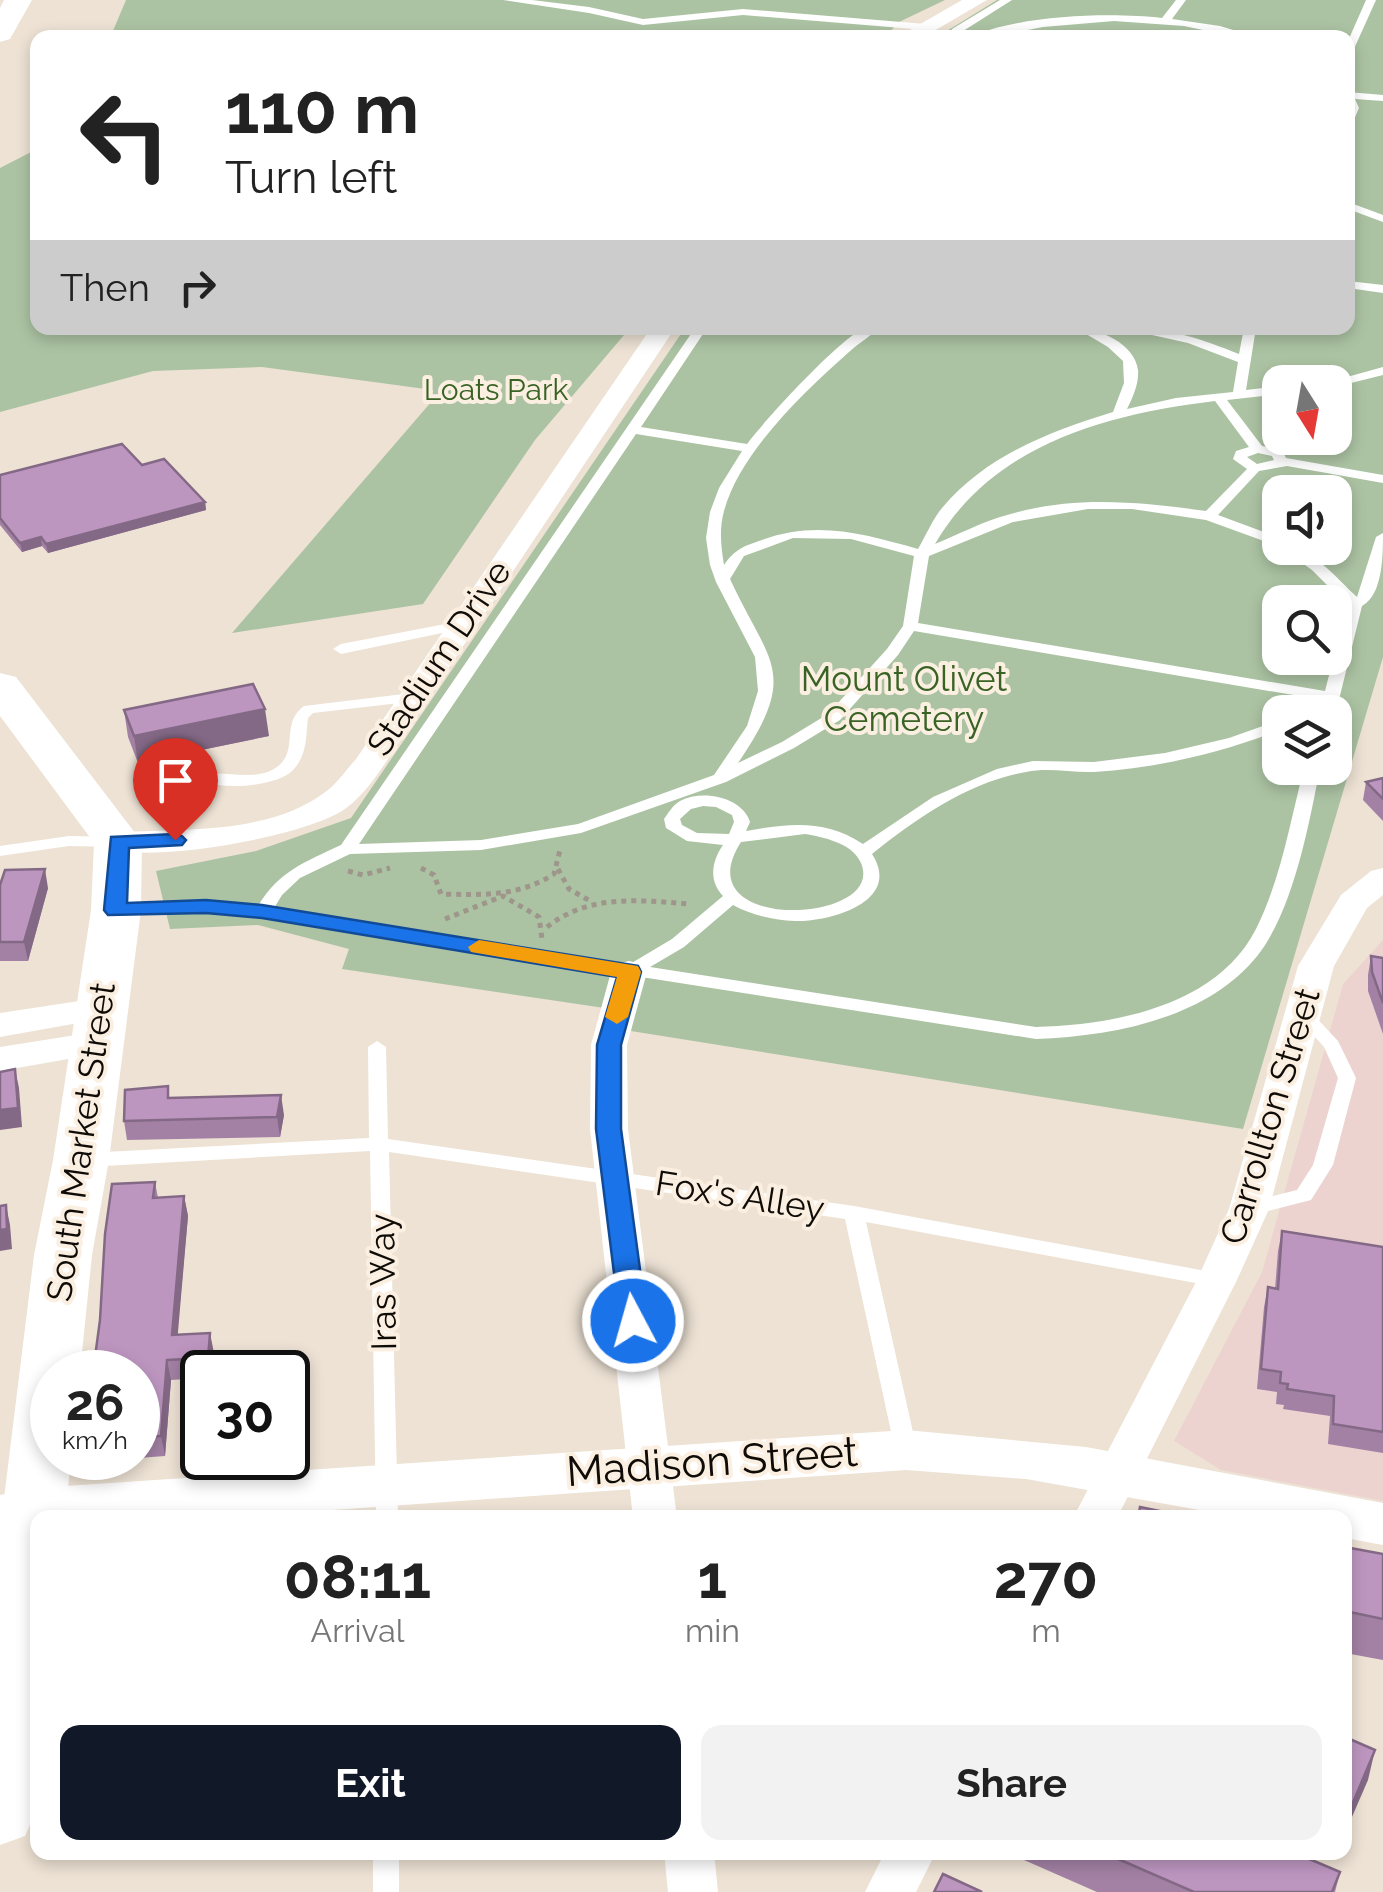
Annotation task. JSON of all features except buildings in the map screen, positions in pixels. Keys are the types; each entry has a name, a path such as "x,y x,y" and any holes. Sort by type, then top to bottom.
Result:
{"main road":[{"path":"0,32 18,0"},
{"path":"0,686 118,842"},
{"name":"South Market Street","path":"0,1814 18,1512 81,1160 116,910 118,842"}],"street":[{"path":"921,30 982,6"},
{"name":"Stadium Drive","path":"118,842 234,832 317,811 354,782 657,335"},
{"name":"Carrollton Street","path":"1106,1496 1249,1209 1316,966 1353,902 1383,878"},
{"path":"630,972 609,1045 609,1129 653,1510"},
{"path":"0,1025 97,1027"},
{"path":"0,1059 97,1027"},
{"name":"Madison Street","path":"85,1510 387,1501 649,1464 906,1450 992,1455 1106,1496 1244,1510"},
{"name":"Madison Street","path":"1352,1521 1383,1524"},
{"path":"690,1860 693,1892"},
{"path":"890,1892 908,1860"}],"lane":[{"path":"508,0 590,10 643,22 743,12 926,27"},
{"path":"957,30 982,6 1006,0"},
{"path":"1166,20 1181,0"},
{"path":"1355,35 1371,0"},
{"path":"982,6 1030,23"},
{"path":"1003,30 1030,23 1107,18 1166,20 1215,30"},
{"path":"1355,96 1383,98"},
{"path":"1355,208 1383,220"},
{"path":"1355,286 1383,289"},
{"path":"339,853 697,335"},
{"path":"719,779 752,730 766,695 766,657 716,562 714,528 722,498 749,448 843,342 858,335"},
{"path":"1093,335 1125,355 1133,370 1134,383 1118,414"},
{"path":"1170,335 1242,359"},
{"path":"1238,394 1248,335"},
{"path":"1352,379 1383,371"},
{"path":"262,912 294,874 339,853 444,848 563,832 685,798 834,718 866,686 910,626 922,554 947,511 999,463 1060,433 1118,414 1262,392"},
{"path":"1218,396 1257,449"},
{"path":"631,429 749,448"},
{"path":"1282,461 1276,467 1255,468 1240,459 1247,450 1257,449 1277,454 1282,461 1383,478"},
{"path":"1209,516 1255,468"},
{"path":"723,578 739,553 790,534 851,535 922,554 1010,518 1047,508 1132,506 1209,516 1262,536"},
{"path":"1332,695 1355,604 1365,599 1383,537"},
{"path":"1314,565 1355,604"},
{"path":"342,649 462,625"},
{"path":"910,626 1277,695"},
{"path":"203,778 252,780 283,770 294,760 300,716 310,709 412,698"},
{"path":"864,853 939,799 1025,766 1090,767 1158,760 1262,732"},
{"path":"116,910 206,907 262,912 1036,1033 1074,1034 1116,1025 1194,996 1228,976 1252,950 1269,919 1307,785"},
{"path":"685,798 672,819 674,828 683,836 697,840 734,839 781,828 806,828 849,841 864,853 871,867 870,882 862,896 824,914 773,914 727,902"},
{"path":"685,798 730,806 739,813 742,822 720,868 727,902"},
{"path":"0,850 70,841 118,842"},
{"path":"630,972 678,944 727,902"},
{"path":"1249,1209 1304,1195 1323,1165 1328,1148 1347,1078 1332,1045 1303,1014"},
{"name":"Iras Way","path":"376,1047 387,1501"},
{"name":"Fox's Alley","path":"81,1160 380,1144 854,1213 1216,1280"},
{"path":"854,1213 906,1450"},
{"path":"386,1860 386,1892"}],"path":[{"path":"400,934 534,887 558,867 563,832"},
{"path":"339,853 350,872 363,876 396,866"},
{"path":"408,865 434,875 442,894 503,896 525,905 544,920 546,928"},
{"path":"558,867 569,888 595,903"},
{"path":"536,956 546,928 561,912 595,903 727,902"}],"shaded area":[{"path":"1383,940 1383,1501 1221,1470 1174,1441 1262,1272 1343,984"}],"green space":[{"path":"126,0 945,0 899,22 892,30 113,30"},
{"name":"Mount Olivet Cemetery","path":"997,0 1383,0 1383,657 1352,762 1352,695 1262,695 1262,785 1345,785 1243,1129 631,1031 634,1014 618,1010 342,969 349,949 258,925 170,929 156,871 256,851 351,818 680,335 1355,335 1355,30 948,30"},
{"name":"Loats Park","path":"30,153 30,335 624,335 535,440 423,604 232,633 432,401 433,390 262,367 153,371 0,412 0,168"}],"slow traffic":[{"path":"479,947 630,972 617,1017"}],"route":[{"path":"175,840 118,842 116,910 164,906 262,912 630,972 609,1045 609,1129 633,1321"}]}
